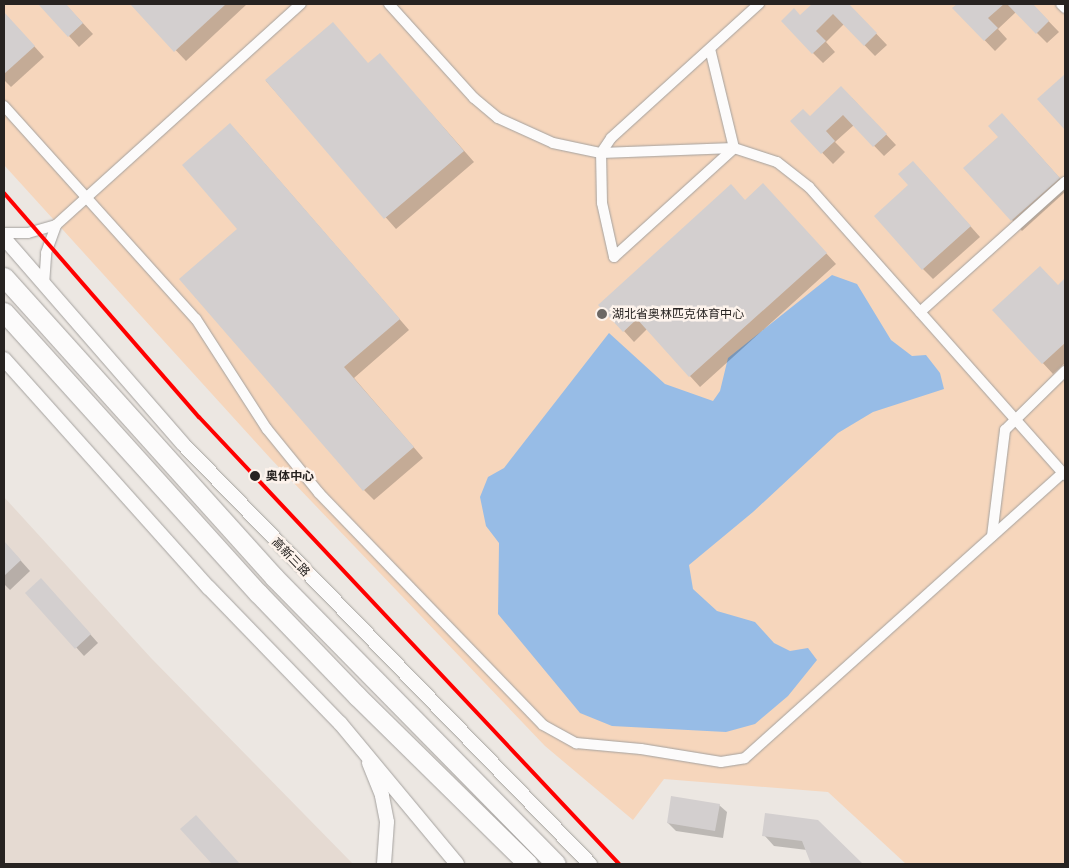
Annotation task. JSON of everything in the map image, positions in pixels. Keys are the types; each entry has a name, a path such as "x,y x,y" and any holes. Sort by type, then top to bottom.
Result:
{"highway":[{"name":"高新三路","path":"4,277 274,577 556,864"},
{"path":"4,312 258,593 358,696 528,864"}],"main road":[{"name":"高新三路","path":"4,238 183,444 590,864"},
{"path":"4,359 209,588 315,695 457,864"},
{"path":"364,751 382,796 387,822 384,864"}],"street":[{"path":"4,232 28,233 56,225 301,4"},
{"path":"4,106 196,319 267,429 319,493 543,725 576,743 642,749 721,762 745,758 992,536 1064,474 809,187 777,162 734,148 601,154 553,143 498,118 474,98 389,4"},
{"path":"734,148 614,256 602,203 601,154 611,138 759,4"},
{"path":"1061,4 1065,8"},
{"path":"710,49 734,148"},
{"path":"920,312 1065,182"},
{"path":"44,284 46,253 56,225"},
{"path":"992,536 1001,440 1014,418 1065,371"}],"shaded area":[{"name":"湖北省奥林匹克体育中心","path":"4,4 1065,4 1065,864 906,864 828,792 664,779 633,820 545,746 271,459 4,165"},
{"path":"4,497 151,658 353,864 4,864"}],"water":[{"path":"832,275 857,284 891,340 912,356 926,355 940,373 944,389 873,412 838,433 753,512 689,565 693,589 717,611 755,622 774,643 790,651 808,648 817,660 788,696 755,724 726,732 612,726 580,713 498,614 499,543 486,526 480,497 488,477 504,468 609,333 665,384 713,401 720,391 728,358"}],"building":[{"path":"38,4 66,4 83,23 68,37"},
{"path":"130,4 226,4 174,52"},
{"path":"812,4 849,4 877,33 864,46 833,14 816,31 826,41 812,54 781,21 794,8 800,15"},
{"path":"957,4 1004,4 988,18 998,28 984,41 952,8"},
{"path":"1007,4 1033,4 1049,21 1036,34"},
{"path":"4,12 35,46 4,74"},
{"path":"333,22 368,63 380,53 464,151 384,219 265,80"},
{"path":"1065,74 1065,130 1037,99"},
{"path":"841,86 887,134 873,147 843,115 826,131 835,141 821,154 790,121 803,109 810,116"},
{"path":"1002,113 1060,178 1011,221 963,168 998,137 988,126"},
{"path":"230,123 400,319 344,367 414,447 363,491 179,279 237,229 182,165"},
{"path":"913,161 971,226 922,270 874,216 908,185 898,174"},
{"path":"763,183 827,253 689,377 637,319 623,332 598,305 731,184 745,200"},
{"path":"1040,266 1058,285 1065,278 1065,343 1042,364 992,310"},
{"path":"4,541 21,560 4,576"},
{"path":"41,578 91,634 75,649 25,593"},
{"path":"671,796 720,804 715,831 667,823"},
{"path":"765,813 818,820 863,864 811,864 802,841 762,836"},
{"path":"196,815 240,864 212,864 180,829"}],"transit line":[{"path":"4,193 199,417 619,864"}],"place":[{"name":"湖北省奥林匹克体育中心","path":"602,314"},
{"name":"奥体中心","path":"255,476"}]}
